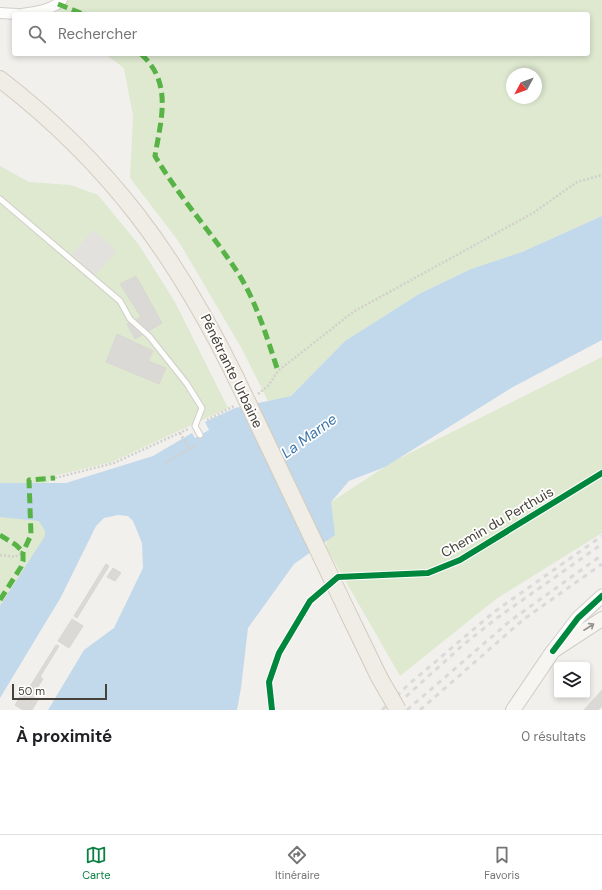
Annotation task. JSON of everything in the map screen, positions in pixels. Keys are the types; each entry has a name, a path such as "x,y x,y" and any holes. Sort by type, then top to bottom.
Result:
{"main road":[{"name":"Pénétrante Urbaine","path":"0,79 66,135 93,162 130,204 184,280 210,326 236,378 379,677 398,710"},
{"path":"512,710 553,651 602,618"}],"street":[{"path":"32,12 58,4 62,0"},
{"path":"0,13 12,14"},
{"path":"553,651 578,618 602,596"}],"lane":[{"path":"0,199 120,301 130,319 149,336 187,384 202,408 195,426 200,435"}],"path":[{"path":"254,396 268,386 278,371 353,312 532,213 576,182 602,175"},
{"path":"55,478 114,463 241,403"},
{"path":"180,433 189,449"},
{"path":"165,463 194,446"},
{"path":"0,555 15,557 22,552"}],"green space":[{"path":"62,0 602,0 602,216 522,252 471,269 419,294 345,341 291,396 268,401 242,349 179,242 130,178 133,116 124,68 108,56 590,56 590,12 58,12"},
{"path":"0,166 29,182 71,185 98,195 139,245 175,302 228,408 112,462 53,476 42,491 0,490"},
{"path":"602,357 602,533 496,599 400,676 326,547 331,502 394,461"},
{"path":"0,503 61,528 0,628"}],"shaded area":[{"path":"93,230 117,251 95,275 72,254"}],"water":[{"name":"La Marne","path":"602,216 602,340 511,388 385,467 349,481 331,502 335,535 294,564 248,628 237,710 48,710 84,650 114,628 143,568 142,543 133,521 128,516 118,515 104,518 96,526 61,597 0,698 0,606 45,536 45,531 39,521 0,517 0,483 66,483 153,456 192,433 195,438 209,430 205,422 235,408 291,396 345,341 419,294 471,269 522,252"}],"building":[{"path":"136,276 162,323 135,339 127,324 141,317 120,284"},
{"path":"117,334 153,351 148,361 166,368 159,384 106,362"},
{"path":"106,564 109,566 77,618 74,616"},
{"path":"113,568 121,573 115,581 107,577"},
{"path":"72,619 83,626 69,648 58,641"},
{"path":"56,645 59,646 40,677 43,679 32,696 38,700 32,710 23,710 15,705 24,691 26,693"},
{"path":"602,690 602,706 598,710 584,710"}],"railway":[{"path":"382,710 408,685 494,612 602,536"},
{"path":"391,710 463,645 497,618 602,544"},
{"path":"407,710 510,621 602,555"},
{"path":"420,710 524,619 602,564"}],"marked path":[{"path":"58,4 78,12"},
{"path":"143,56 151,65 158,77 161,89 162,115 155,156 174,186 228,258 245,284 261,321 278,371"},
{"path":"0,600 21,567 23,552 31,535 29,480 55,478"},
{"path":"0,535 16,545 23,552"}],"cycle path":[{"name":"Chemin du Perthuis","path":"272,710 269,682 279,653 310,601 338,577 428,573 460,560 602,473"},
{"path":"553,651 578,618 602,596"}]}
